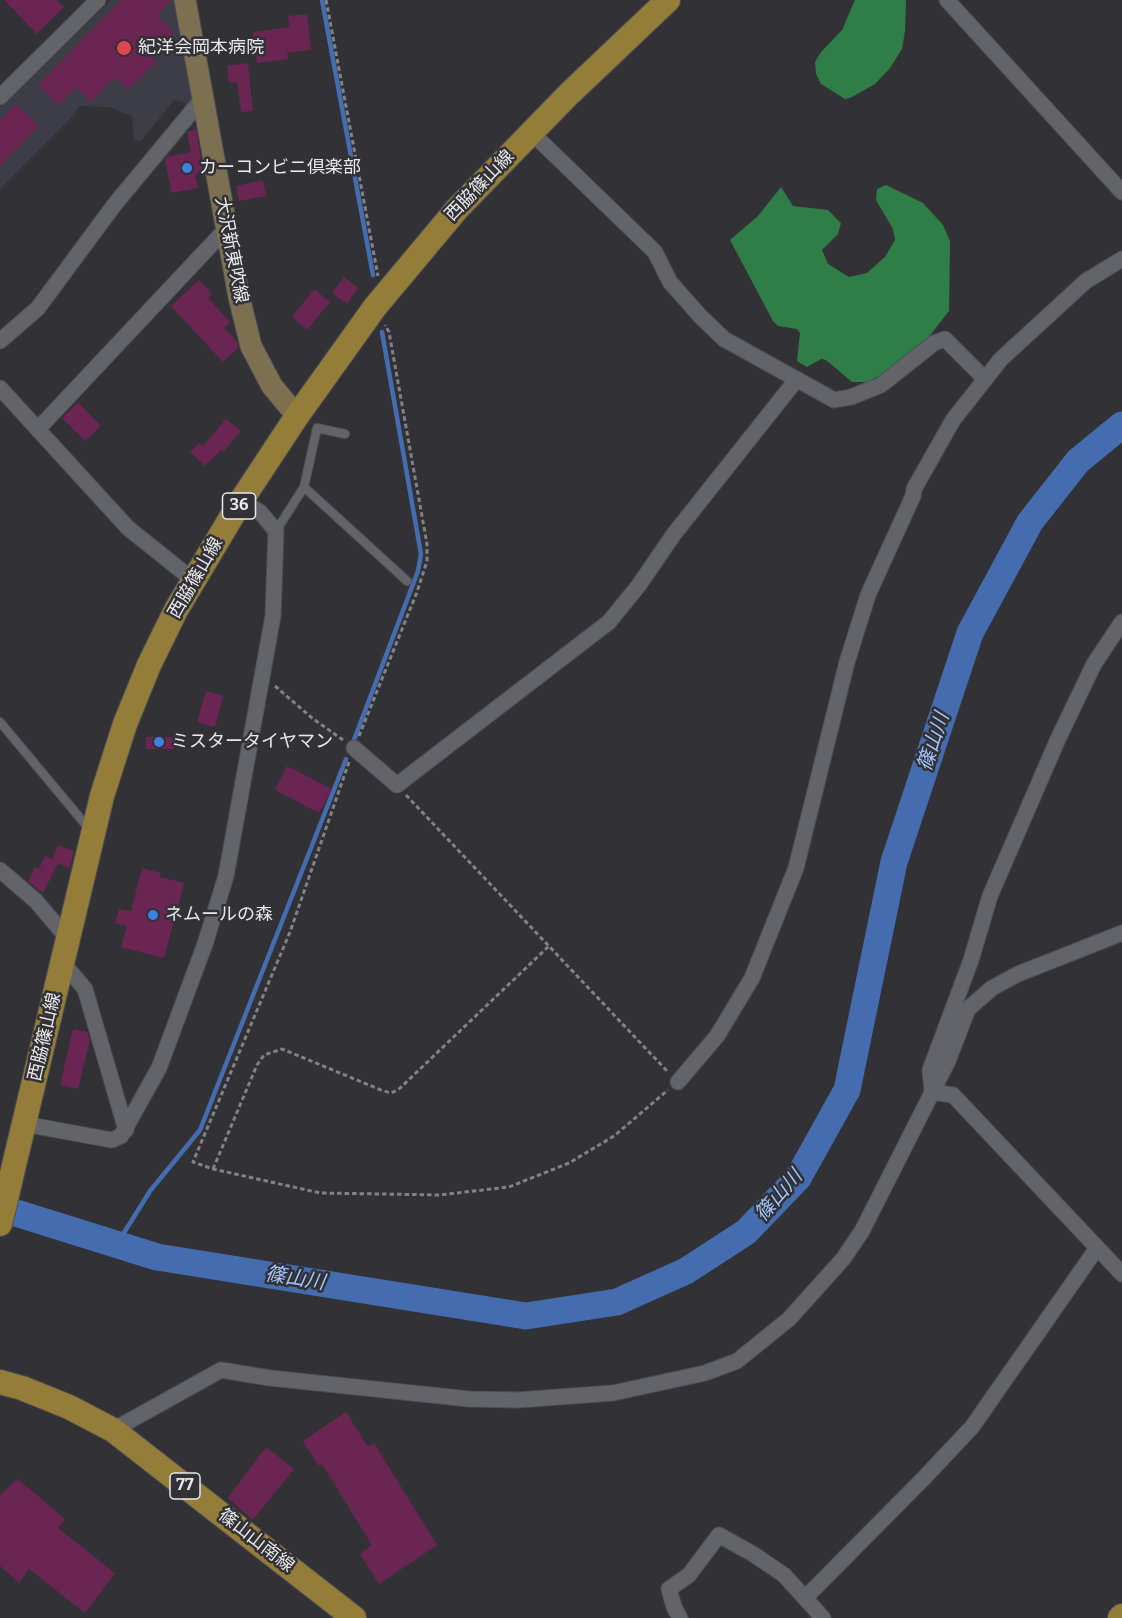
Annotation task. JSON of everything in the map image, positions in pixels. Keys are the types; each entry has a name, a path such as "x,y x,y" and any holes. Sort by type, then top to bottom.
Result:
{"main road":[{"name":"大沢新東吹線","path":"185,0 239,297 252,346 272,386 297,416"},
{"name":"西脇篠山線","path":"0,1224 102,796 129,714 149,665 193,580 297,416 375,307 457,209 668,0"},
{"name":"篠山山南線","path":"0,1382 22,1388 69,1407 113,1430 354,1618"}],"street":[{"path":"0,97 98,0"},
{"path":"947,0 1122,192"},
{"path":"0,341 38,308 115,204 203,98"},
{"path":"532,133 655,252 670,282 724,339 834,400 851,398 881,385 934,343 945,339 984,378"},
{"path":"38,429 227,228"},
{"path":"678,1082 717,1036 752,978 796,868 839,693 868,595 913,496 914,489 953,420 1001,359 1086,281 1122,259"},
{"path":"354,748 397,785 609,621 639,585 674,534 797,379"},
{"path":"0,388 128,528 193,580"},
{"path":"23,1127 112,1140 122,1136 159,1068 205,944 226,876 273,616 276,531 260,512 242,501"},
{"path":"932,1092 930,1070 971,960 990,897 1058,739 1094,664 1122,622"},
{"path":"0,870 36,901 86,989 126,1130"},
{"path":"113,1430 221,1370 270,1378 469,1399 518,1400 613,1393 705,1373 737,1361 789,1319 843,1259 862,1231 948,1061 968,1009 992,988 1048,961 1122,933"},
{"path":"932,1092 953,1095 1122,1274"},
{"path":"805,1598 972,1427 1097,1248"},
{"path":"680,1618 669,1589 689,1575 719,1536 753,1554 784,1575 823,1618"}],"lane":[{"path":"276,531 304,487 317,428 345,434"},
{"path":"304,487 407,581"},
{"path":"0,722 93,833"}],"path":[{"path":"326,0 378,277"},
{"path":"375,307 389,332 427,544 427,561 417,592 354,748 290,932 193,1162 213,1169 320,1193 439,1195 509,1186 569,1163 614,1136 678,1082 397,785"},
{"path":"263,676 312,718 354,748"},
{"path":"213,1169 257,1065 264,1055 282,1049 391,1093 398,1090 549,946"}],"shaded area":[{"name":"紀洋会岡本病院","path":"111,0 178,0 196,97 188,107 182,101 174,100 141,141 134,140 132,116 109,107 79,106 75,114 0,189 0,107"}],"green space":[{"path":"855,0 906,0 905,31 902,49 890,68 875,84 845,99 821,84 816,74 815,62 821,52 842,30"},
{"path":"886,185 923,203 943,225 950,241 949,311 914,356 868,382 852,382 826,360 821,359 807,367 797,361 800,333 797,329 778,326 773,321 730,240 758,216 781,187 793,206 828,210 841,223 838,234 822,250 828,264 849,277 867,273 885,257 895,240 893,229 876,200 877,189"}],"building":[{"path":"4,0 57,0 64,7 37,34"},
{"path":"121,0 172,0 157,15 174,33 151,56 157,61 128,90 115,77 91,102 76,87 59,105 38,85"},
{"path":"307,14 311,50 287,53 288,59 257,63 253,32 290,27 288,16"},
{"path":"248,63 253,111 241,112 237,82 229,83 227,66"},
{"path":"16,104 39,126 0,166 0,121"},
{"path":"196,129 203,172 195,174 198,188 171,193 165,159 191,152 187,132"},
{"path":"263,180 266,196 239,201 236,186"},
{"path":"344,277 358,288 347,304 332,293"},
{"path":"199,280 212,294 208,298 230,322 224,328 237,341 238,348 223,362 171,306"},
{"path":"314,289 330,302 307,330 292,317"},
{"path":"78,402 101,426 85,441 62,418"},
{"path":"226,419 241,431 223,452 221,450 205,466 190,452 199,443 203,446"},
{"path":"206,691 223,696 215,727 197,722"},
{"path":"146,737 174,737 174,749 146,749"},
{"path":"287,766 332,789 319,813 275,790"},
{"path":"58,845 74,851 72,859 69,868 58,863 43,893 28,881 35,867 39,869 45,856 52,859"},
{"path":"142,868 161,873 160,877 184,883 164,958 121,947 127,926 115,923 119,909 131,911"},
{"path":"73,1029 87,1032 90,1040 78,1089 60,1085"},
{"path":"346,1412 368,1447 374,1443 437,1545 379,1584 360,1554 372,1545 322,1464 319,1466 303,1441"},
{"path":"266,1447 294,1469 253,1520 228,1498"},
{"path":"18,1479 65,1519 58,1528 115,1573 85,1613 29,1569 19,1583 0,1566 0,1495"}],"waterway":[{"path":"322,0 373,275"},
{"path":"352,745 418,571 421,554 382,332"},
{"name":"篠山川","path":"0,1208 157,1257 526,1316 617,1302 686,1271 746,1232 798,1178 847,1090 894,862 970,633 1030,522 1078,461 1122,425"},
{"path":"117,1244 150,1191 200,1130 346,759"}],"place":[{"name":"紀洋会岡本病院","path":"124,48"},
{"name":"カーコンビニ倶楽部","path":"187,168"},
{"name":"ミスタータイヤマン","path":"159,742"},
{"name":"ネムールの森","path":"153,915"}]}
